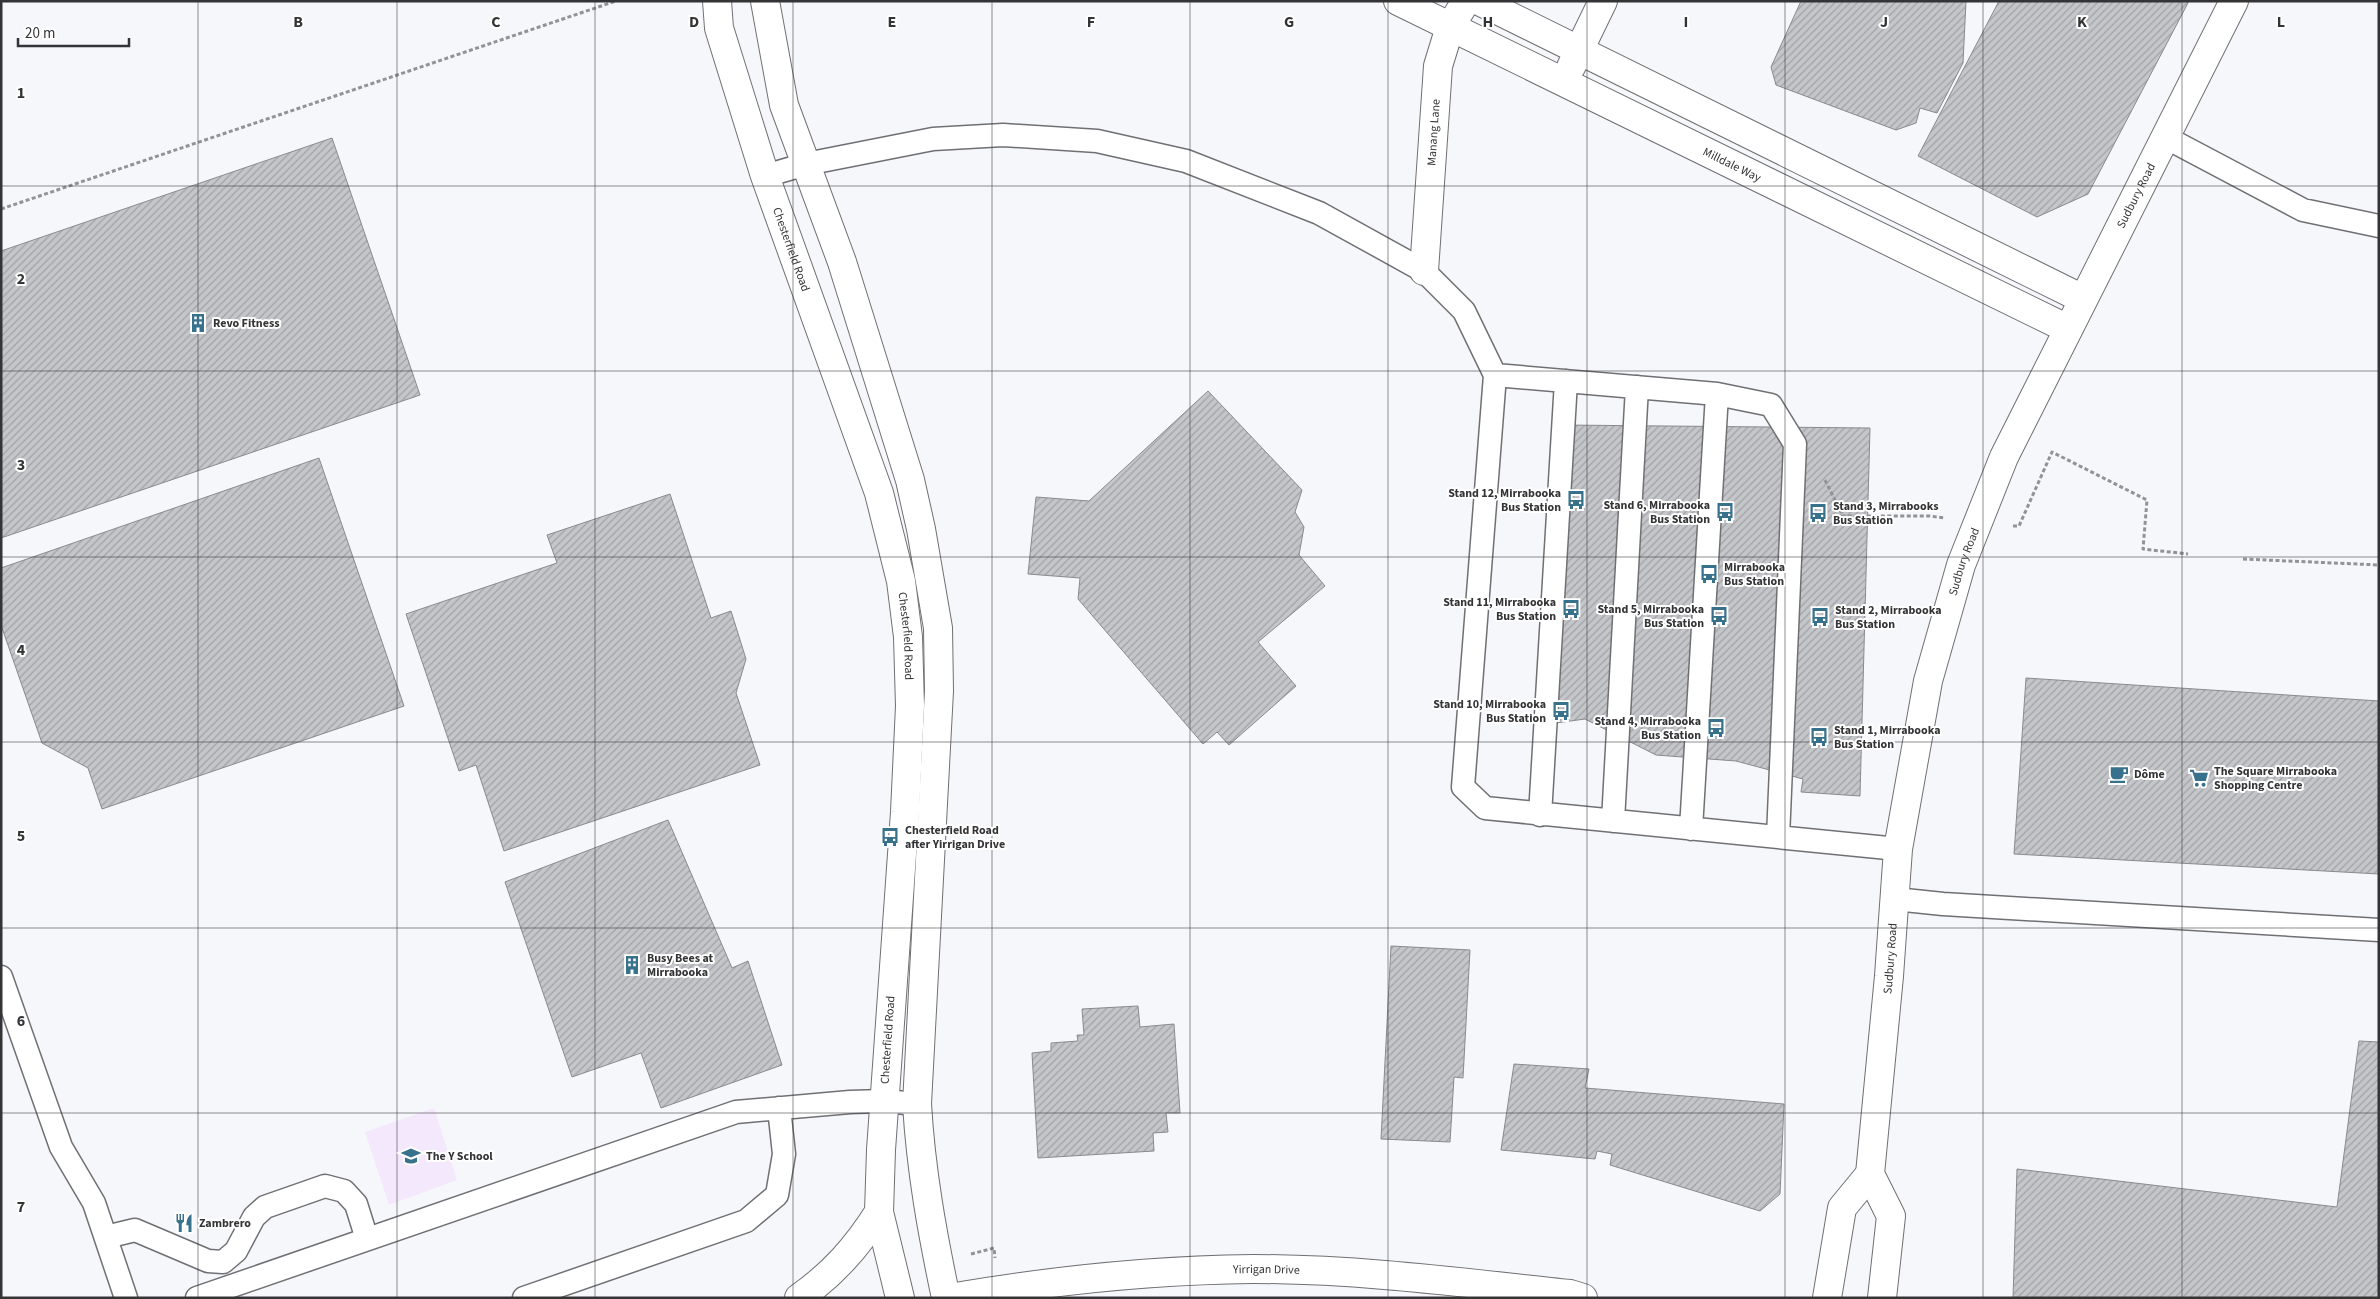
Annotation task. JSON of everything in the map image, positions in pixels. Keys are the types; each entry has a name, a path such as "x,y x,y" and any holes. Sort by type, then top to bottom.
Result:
{"street":[{"name":"Chesterfield Road","path":"717,1 719,28 765,176 879,493 901,581 908,637 910,706 905,812 884,1101 879,1212 900,1298"},
{"path":"765,1 784,105 842,262 910,480 921,529 938,628 939,691 917,1104 920,1160 934,1242 948,1298"},
{"name":"Milldale Way","path":"1398,1 2068,329"},
{"name":"Manang Lane","path":"1424,271 1438,66 1450,27 1466,1"},
{"path":"1478,1 2083,299"},
{"path":"1563,82 1603,1"},
{"name":"Sudbury Road","path":"1870,1174 1898,849 1928,680 1961,565 2004,458 2234,1"},
{"path":"1827,1298 1842,1208 1870,1174 1891,1216 1882,1298"},
{"path":"799,1298 820,1283 846,1258 879,1212"},
{"name":"Yirrigan Drive","path":"948,1298 1000,1289 1145,1273 1254,1270 1394,1275 1570,1294 1583,1298"}],"lane":[{"path":"765,176 806,164 933,139 1003,135 1096,141 1186,161 1319,213 1424,271 1464,311 1495,375 1463,787 1485,808 1898,849"},
{"path":"2165,137 2303,210 2379,226"},
{"path":"1495,375 1717,394 1771,405 1795,444 1778,837"},
{"path":"1540,814 1566,382"},
{"path":"1613,821 1637,387"},
{"path":"1691,829 1717,394"},
{"path":"1894,899 1943,904 2379,930"},
{"path":"1,977 60,1147 94,1203 126,1298"},
{"path":"197,1298 736,1112 884,1101 917,1104"},
{"path":"524,1298 746,1221 777,1196 784,1154 779,1108"},
{"path":"106,1236 135,1230 208,1261 224,1262 236,1251 254,1217 264,1207 325,1186 344,1191 356,1204 367,1239"}],"path":[{"path":"1,210 616,1"},
{"path":"2242,558 2379,565"}],"shaded area":[{"name":"The Y School","path":"434,1108 457,1180 389,1205 365,1132"}],"building":[{"path":"1801,1 1966,1 1963,63 1937,113 1920,108 1916,123 1896,130 1776,85 1771,67"},
{"path":"1999,1 2189,1 2088,194 2037,217 1918,156"},
{"name":"Revo Fitness","path":"332,138 420,395 1,538 1,251"},
{"path":"1208,391 1302,490 1295,512 1304,527 1299,555 1325,586 1258,642 1296,686 1229,745 1217,732 1203,744 1078,599 1080,578 1028,574 1036,497 1089,501"},
{"name":"Mirrabooka Bus Station","path":"1563,425 1870,428 1860,796 1801,792 1803,779 1736,761 1656,755 1585,719 1541,725"},
{"path":"319,458 404,706 102,809 88,768 42,743 1,625 1,568"},
{"path":"670,494 711,618 731,611 746,659 736,693 760,765 504,851 476,765 459,771 406,614 557,563 547,535"},
{"name":"The Square Mirrabooka Shopping Centre","path":"2026,678 2379,701 2379,874 2014,854"},
{"name":"Busy Bees at Mirrabooka","path":"668,820 732,968 748,961 782,1065 661,1108 641,1053 572,1077 505,882"},
{"path":"1391,946 1470,950 1463,1078 1454,1077 1450,1142 1381,1139"},
{"path":"1138,1006 1140,1027 1174,1024 1180,1113 1166,1113 1168,1132 1153,1133 1154,1151 1038,1158 1032,1053 1051,1051 1051,1043 1078,1041 1077,1035 1084,1035 1082,1009"},
{"path":"2359,1041 2379,1042 2379,1298 2013,1298 2017,1169 2337,1207"},
{"path":"1514,1064 1589,1069 1585,1088 1784,1104 1780,1194 1760,1211 1610,1165 1612,1154 1597,1151 1595,1159 1501,1150"}],"place":[{"name":"Revo Fitness","path":"198,323"},
{"name":"Stand 12, Mirrabooka Bus Station","path":"1576,500"},
{"name":"Stand 6, Mirrabooka Bus Station","path":"1725,512"},
{"name":"Stand 3, Mirrabooks Bus Station","path":"1818,513"},
{"name":"Mirrabooka Bus Station","path":"1709,574"},
{"name":"Stand 11, Mirrabooka Bus Station","path":"1571,609"},
{"name":"Stand 5, Mirrabooka Bus Station","path":"1719,616"},
{"name":"Stand 2, Mirrabooka Bus Station","path":"1820,617"},
{"name":"Stand 10, Mirrabooka Bus Station","path":"1561,711"},
{"name":"Stand 4, Mirrabooka Bus Station","path":"1716,728"},
{"name":"Stand 1, Mirrabooka Bus Station","path":"1819,737"},
{"name":"Dôme","path":"2119,774"},
{"name":"The Square Mirrabooka Shopping Centre","path":"2199,778"},
{"name":"Chesterfield Road after Yirrigan Drive","path":"890,837"},
{"name":"Busy Bees at Mirrabooka","path":"632,965"},
{"name":"The Y School","path":"411,1156"},
{"name":"Zambrero","path":"184,1223"}]}
